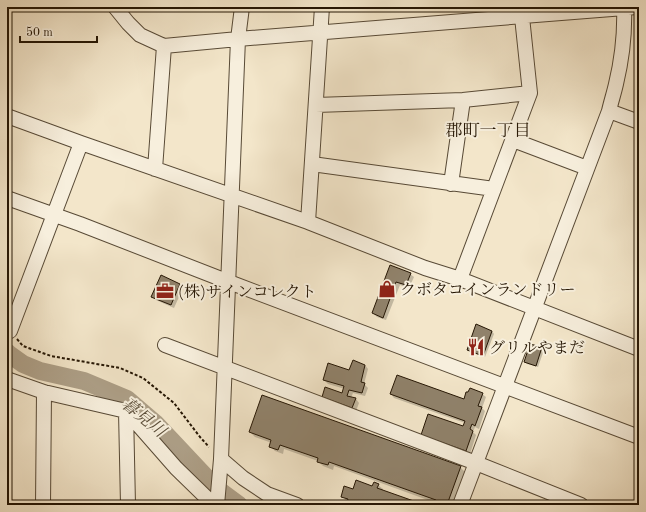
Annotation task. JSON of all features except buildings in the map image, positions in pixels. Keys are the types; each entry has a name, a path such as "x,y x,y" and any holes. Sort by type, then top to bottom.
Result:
{"street":[{"path":"115,7 128,23 140,34 164,46 628,7 617,83 609,111 460,505"},
{"path":"217,505 221,462 238,39 242,7"},
{"path":"308,222 322,7"},
{"path":"460,279 530,93 522,17"},
{"path":"155,169 164,46"},
{"path":"316,104 463,100 530,93"},
{"path":"451,184 463,100"},
{"path":"609,111 639,122"},
{"path":"7,116 308,222 426,268 460,279 639,349"},
{"path":"512,140 587,168"},
{"path":"10,331 81,143"},
{"path":"312,164 494,189"},
{"path":"7,198 639,437"},
{"path":"165,345 476,463 582,505"},
{"path":"7,379 44,392 126,411 176,468 214,505"},
{"path":"43,505 44,392"},
{"path":"126,411 128,505"},
{"path":"221,462 267,494 298,505"}],"path":[{"path":"10,331 23,346 51,356 120,368 143,378 174,403 200,438 221,462"}],"waterway":[{"name":"暮見川","path":"7,352 23,364 40,371 84,381 127,399 155,423 216,488 239,505"}],"place":[{"name":"クボタコインランドリー","path":"387,289"},
{"name":"(株)サインコレクト","path":"165,291"},
{"name":"グリルやまだ","path":"476,347"}],"district":[{"name":"郡町一丁目","path":"488,130"}]}
